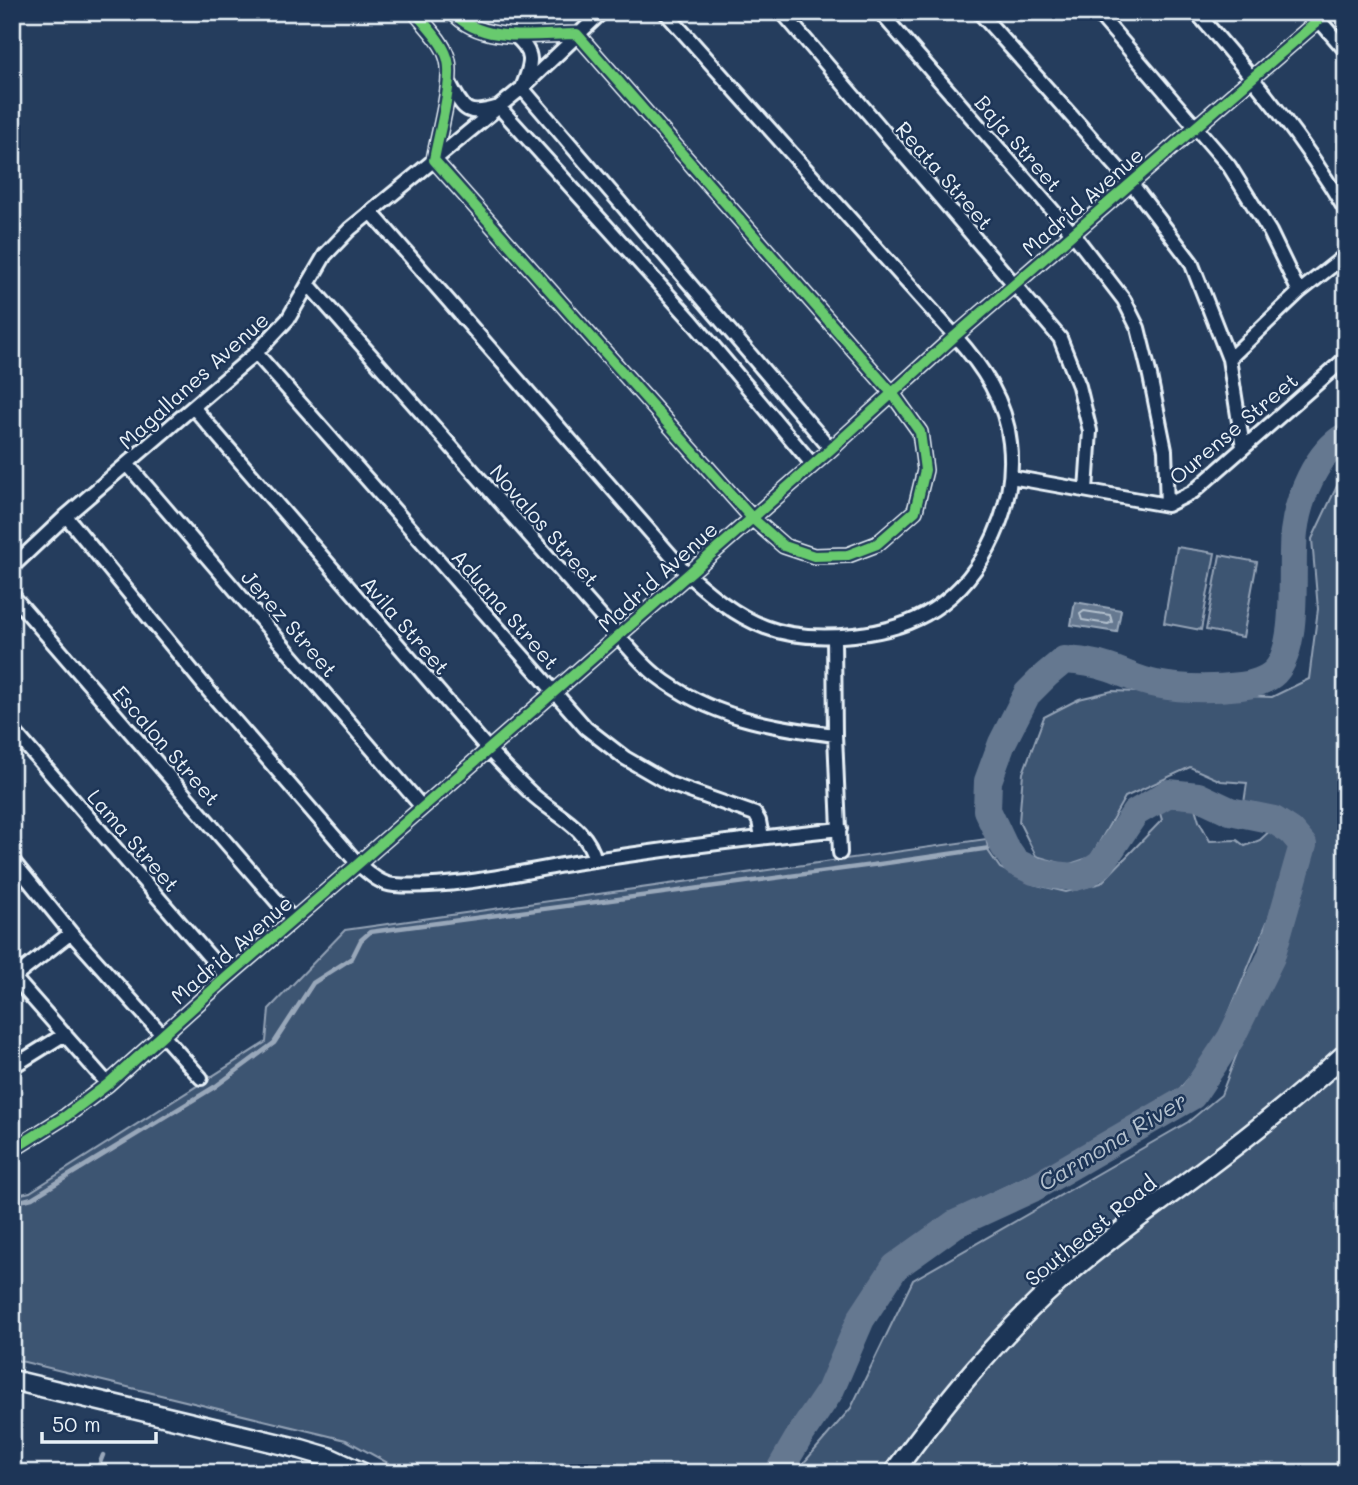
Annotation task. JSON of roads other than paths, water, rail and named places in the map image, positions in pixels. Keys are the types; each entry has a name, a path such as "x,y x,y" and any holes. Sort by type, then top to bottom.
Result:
{"street":[{"path":"415,12 449,59 449,82 434,160 752,518 783,546 814,556 848,555 877,544 915,511 925,470 920,432 892,393 577,34 493,34 462,22 453,12"},
{"name":"Magallanes Avenue","path":"12,567 66,516 256,353 288,319 325,255 349,229 372,213 522,88 602,12"},
{"path":"372,213 687,573 725,608 766,628 803,636 834,637 883,632 934,609 964,583 986,552 1004,510 1012,477 1010,440 998,398 981,365 956,336 665,12"},
{"name":"Reata Street","path":"782,12 1060,338 1079,386 1090,431 1086,489"},
{"name":"Baja Street","path":"880,12 1074,235 1124,300 1138,328 1165,450 1167,505"},
{"path":"979,12 1132,184 1191,262 1229,359 1243,447"},
{"path":"1097,12 1229,166 1269,232 1299,292"},
{"path":"1196,12 1253,77 1322,170 1346,211"},
{"path":"1316,16 1346,51"},
{"name":"Madrid Avenue","path":"12,1150 66,1116 108,1084 1132,184 1253,77 1316,16"},
{"path":"514,35 526,45 530,57 530,67 522,88 831,449"},
{"path":"449,82 460,103 470,112 479,113 499,107 692,321 812,464"},
{"path":"1229,359 1299,292 1346,255"},
{"name":"Novalos Street","path":"309,285 618,636 656,675 708,707 775,727 835,735"},
{"path":"692,321 708,307"},
{"name":"Aduana Street","path":"256,353 586,728 625,758 670,784 755,814 762,837"},
{"name":"Ourense Street","path":"1012,477 1167,505 1193,492 1346,358"},
{"name":"Avila Street","path":"193,407 488,749 531,794 583,834 592,845 595,860"},
{"name":"Jerez Street","path":"128,465 422,807"},
{"path":"66,516 208,690 358,864 373,877 391,885 473,879 840,828"},
{"name":"Escalon Street","path":"12,595 293,920"},
{"path":"834,637 840,853"},
{"name":"Lama Street","path":"12,729 227,977"},
{"path":"12,860 71,933 201,1078"},
{"path":"71,933 13,977 108,1084"},
{"path":"12,1067 65,1034"},
{"name":"Southeast Road","path":"894,1473 996,1345 1059,1281 1286,1106 1346,1053"},
{"path":"12,1380 301,1449 328,1457 363,1473"}],"water":[{"path":"1075,602 1121,610 1117,632 1071,625"}],"waterway":[{"name":"Carmona River","path":"778,1473 830,1391 861,1319 895,1267 955,1224 1033,1188 1192,1096 1231,1038 1271,957 1303,845 1291,831 1274,820 1230,811 1198,796 1169,793 1135,813 1101,864 1088,873 1075,877 1054,875 1034,871 1015,862 987,810 988,781 1002,743 1027,694 1064,660 1096,664 1149,683 1187,688 1245,685 1264,680 1275,672 1283,660 1291,625 1294,532 1300,505 1317,465 1335,444 1346,436"},
{"path":"12,1203 32,1198 216,1086 274,1043 313,983 352,958 361,940 370,932 1004,846"},
{"path":"96,1473 103,1455"}]}
